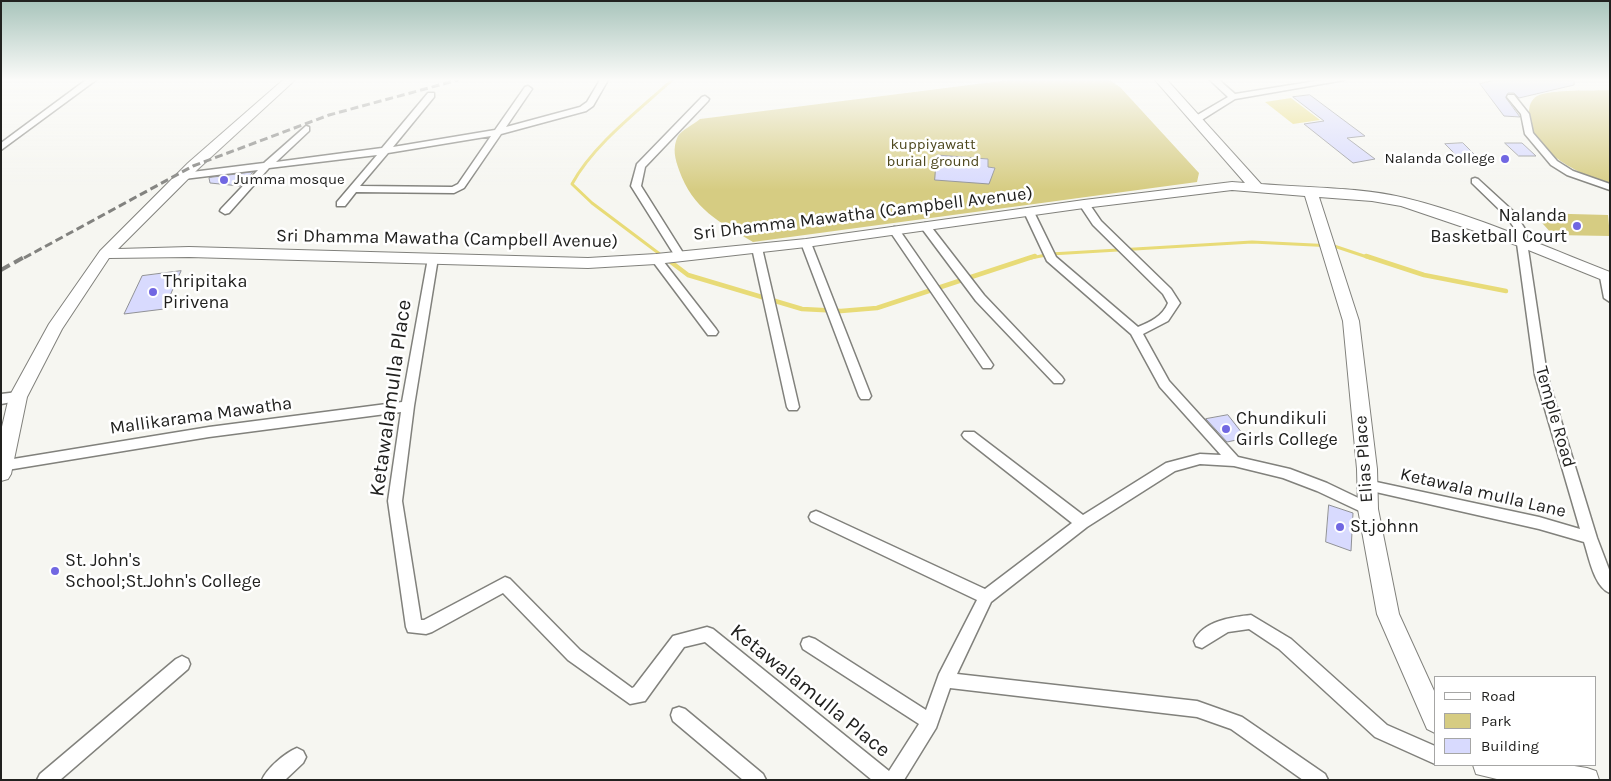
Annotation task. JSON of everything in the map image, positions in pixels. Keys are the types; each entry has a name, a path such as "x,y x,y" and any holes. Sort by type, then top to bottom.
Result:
{"main road":[{"path":"2,468 10,398 105,254 184,176 250,116"},
{"path":"1197,118 1256,187"},
{"name":"Sri Dhamma Mawatha (Campbell Avenue)","path":"105,254 188,252 588,263 667,258 806,243 1195,189 1232,186 1403,202 1521,242 1607,278"},
{"name":"Elias Place","path":"1311,193 1351,320 1368,469 1368,509 1388,614 1434,719"},
{"path":"1492,766 1587,780"}],"street":[{"path":"1,147 42,116"},
{"path":"341,204 413,116"},
{"path":"353,188 454,190 461,186 509,116"},
{"path":"184,176 383,151 499,132 556,116"},
{"path":"687,116 640,166 636,186 667,258 712,332"},
{"path":"1525,116 1529,134 1554,163 1570,173 1610,187"},
{"path":"226,211 268,164 306,129"},
{"name":"Temple Road","path":"1475,181 1510,214 1520,229 1541,375 1590,538 1604,577 1610,586"},
{"path":"1084,204 1098,223 1167,292 1174,303 1172,312 1166,317 1136,332"},
{"path":"1029,212 1049,255 1136,332 1164,384 1234,460"},
{"path":"925,226 980,298 1058,380"},
{"path":"894,230 933,290 986,365"},
{"path":"806,243 864,396"},
{"path":"757,248 793,407"},
{"name":"Ketawalamulla Place","path":"433,258 408,406 395,501 414,627 426,627 505,584 574,655 630,696 639,695 679,641 707,634 886,780"},
{"path":"1607,278 1610,298"},
{"name":"Mallikarama Mawatha","path":"2,468 209,432 408,406"},
{"path":"969,435 1082,523"},
{"path":"894,780 930,722 945,680 986,597 1082,523 1171,467 1200,460 1234,460 1285,473 1322,487 1368,509"},
{"name":"Ketawala mulla Lane","path":"1367,486 1538,523 1590,538"},
{"path":"816,517 986,597"},
{"path":"1202,641 1225,625 1251,622 1286,644 1381,731 1434,755"},
{"path":"809,644 930,722"},
{"path":"46,780 182,664"},
{"path":"945,680 1197,709 1236,723 1319,780"},
{"path":"679,715 757,780"},
{"path":"271,780 297,758"}],"green space":[{"name":"kuppiyawatt burial ground","path":"720,116 1147,116 1199,173 1197,182 753,242 708,213 692,195 679,170 675,153 676,140 685,129 700,119"},
{"path":"1530,116 1610,116 1610,185 1558,159 1537,138 1531,126"},
{"name":"Nalanda Basketball Court","path":"1533,213 1608,215 1610,236 1553,235"}],"shaded area":[{"path":"1283,116 1315,116 1320,120 1293,124"}],"building":[{"path":"1318,116 1339,116 1365,136 1347,138 1375,159 1353,163 1304,124 1324,121"},
{"path":"1463,143 1478,158 1459,158 1445,144"},
{"path":"1505,143 1522,143 1536,156 1519,156"},
{"path":"937,155 988,159 988,167 995,168 989,184 935,180"},
{"name":"Jumma mosque","path":"253,172 240,186 210,183 209,178"},
{"name":"Thripitaka Pirivena","path":"181,271 164,309 124,314 142,276"},
{"name":"Chundikuli Girls College","path":"1228,415 1246,438 1227,442 1206,419"},
{"name":"St.johnn","path":"1329,505 1353,513 1351,551 1326,542"}],"waterway":[{"path":"631,116 604,142 572,184 592,203 665,258"},
{"path":"1031,258 1051,254 1252,242 1334,246 1370,258"},
{"path":"663,256 688,275 802,309 841,311 877,308 1035,256"},
{"path":"1366,256 1424,275 1506,291"}],"railway":[{"path":"24,258 193,166 325,116"},
{"path":"1,270 26,256"}],"place":[{"name":"Nalanda College","path":"1505,159"},
{"name":"Jumma mosque","path":"224,180"},
{"name":"Nalanda Basketball Court","path":"1577,226"},
{"name":"Thripitaka Pirivena","path":"153,292"},
{"name":"Chundikuli Girls College","path":"1226,429"},
{"name":"St.johnn","path":"1340,527"},
{"name":"St. John's School;St.John's College","path":"55,571"}]}
